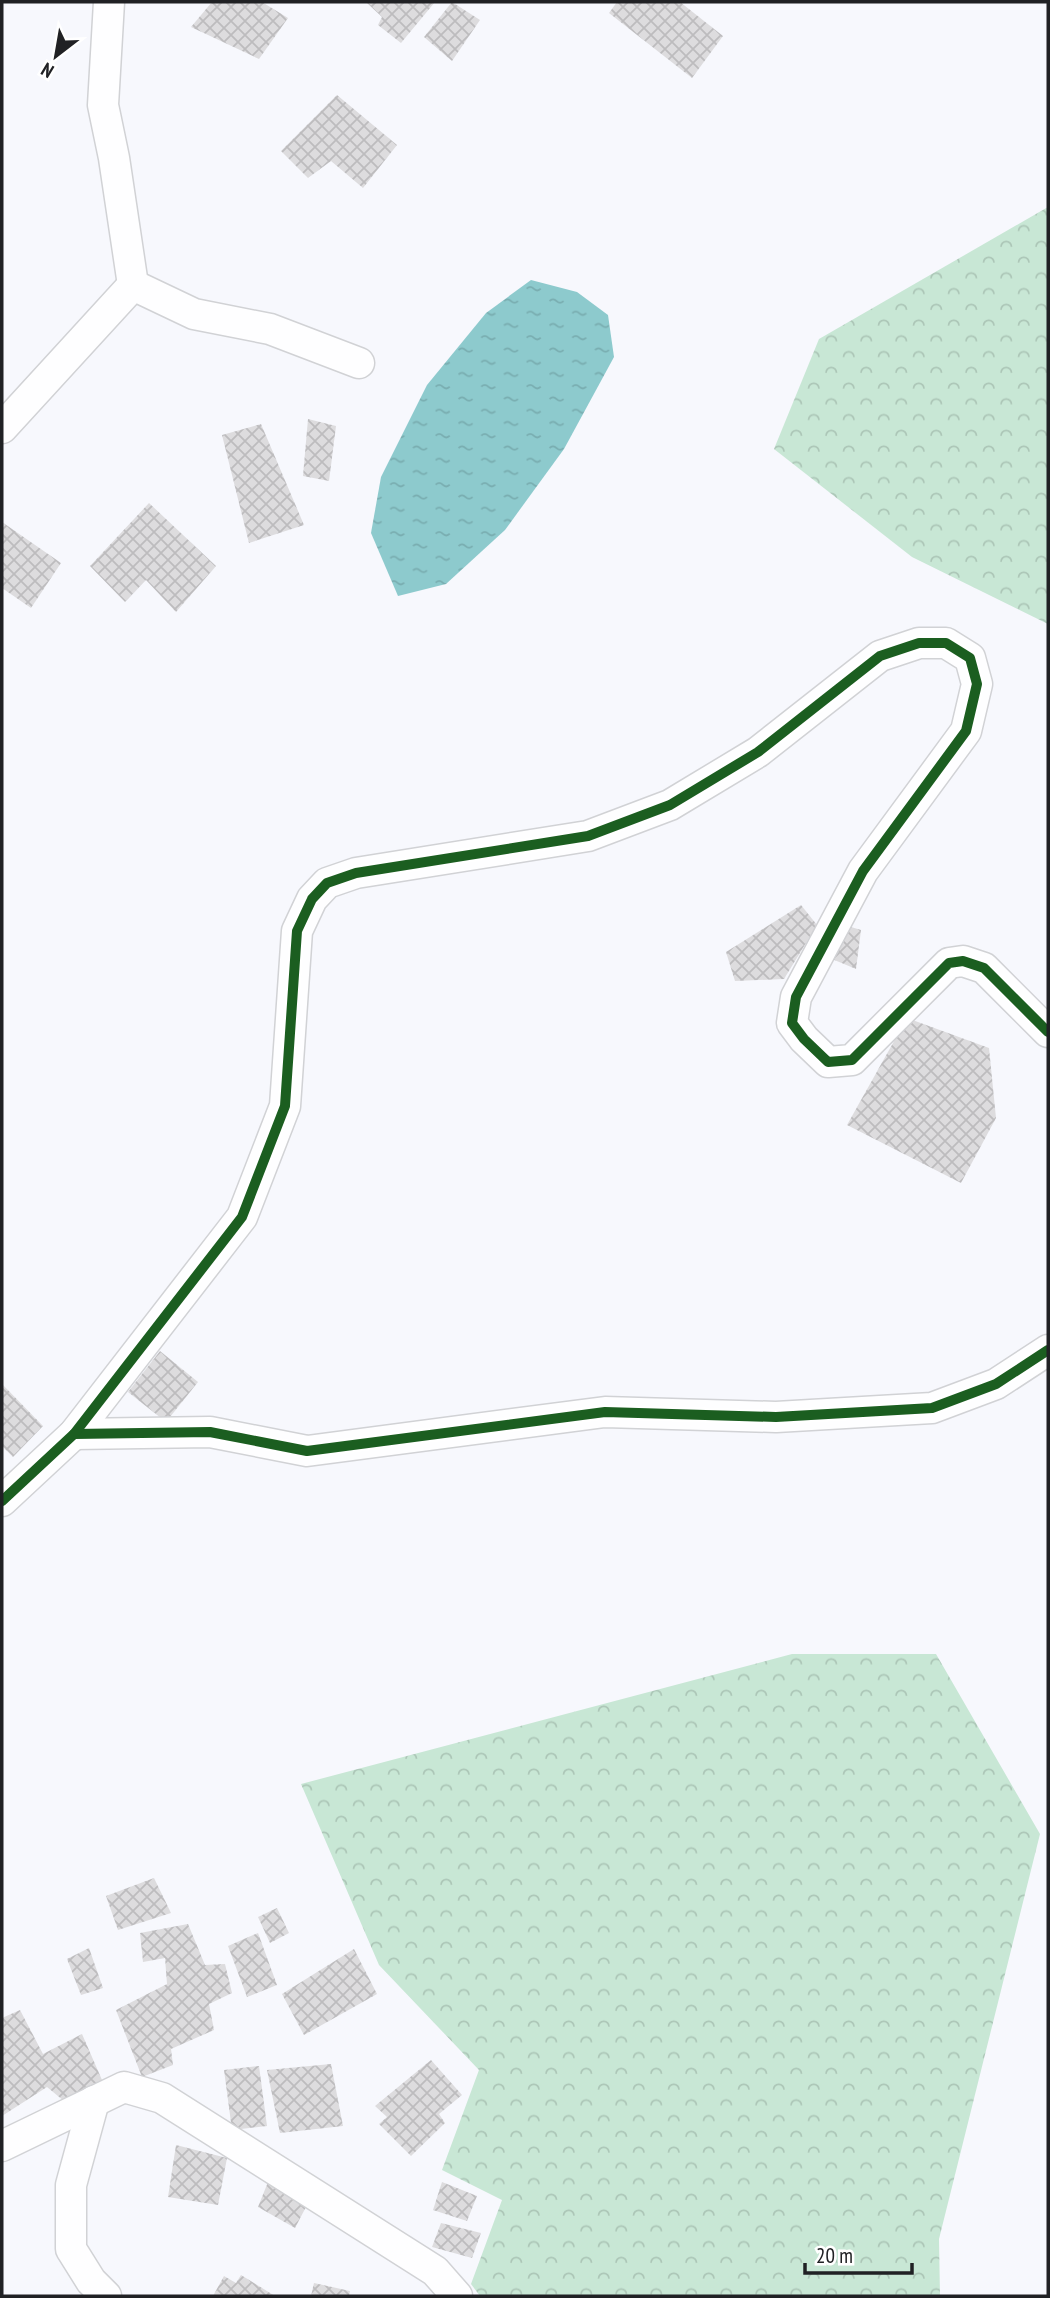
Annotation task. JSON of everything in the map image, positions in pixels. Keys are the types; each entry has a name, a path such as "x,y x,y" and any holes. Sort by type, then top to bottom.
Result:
{"street":[{"path":"109,2 103,105 134,285"},
{"path":"134,285 194,314 270,330 359,363"},
{"path":"2,428 134,285"},
{"path":"2,1501 74,1434 242,1217 285,1107 297,931 312,899 327,883 356,873 588,836 670,805 758,752 880,656 919,643 946,643 970,658 977,684 966,731 863,871 796,997 792,1023 804,1040 828,1062 852,1060 949,964 963,961 984,968 1048,1032"},
{"path":"74,1434 210,1432 307,1451 605,1412 776,1418 932,1408 996,1384 1048,1350"},
{"path":"2,2146 124,2087 162,2098 435,2270 457,2296"},
{"path":"94,2101 71,2185 71,2249 91,2281 106,2296"}],"green space":[{"path":"1048,207 1048,624 912,557 774,449 819,339"},
{"path":"792,1654 936,1654 1040,1834 939,2239 940,2296 480,2296 471,2284 502,2200 442,2170 479,2070 379,1965 301,1784"}],"water":[{"path":"531,280 577,292 608,315 614,357 564,449 505,530 446,584 398,596 371,533 381,477 427,385 486,313"}],"building":[{"path":"212,2 262,2 288,18 259,59 191,27"},
{"path":"366,2 435,2 401,43 378,25 382,17"},
{"path":"452,2 480,20 452,61 424,37"},
{"path":"617,2 680,2 723,36 692,78 609,13"},
{"path":"337,95 397,145 363,188 331,161 308,178 281,151"},
{"path":"308,419 336,426 329,481 303,476"},
{"path":"261,424 304,525 249,543 222,435"},
{"path":"149,503 216,566 176,612 146,580 125,602 90,566"},
{"path":"2,522 61,563 31,608 2,588"},
{"path":"801,905 817,925 784,979 735,981 726,952"},
{"path":"851,927 861,930 856,969 832,959"},
{"path":"907,1018 989,1048 996,1118 961,1183 847,1125"},
{"path":"160,1351 198,1382 166,1422 128,1392"},
{"path":"2,1384 43,1426 13,1457 2,1446"},
{"path":"154,1878 171,1913 118,1930 106,1896"},
{"path":"277,1908 289,1933 270,1943 258,1917"},
{"path":"188,1924 205,1965 225,1964 232,1993 209,2004 214,2030 171,2049 173,2065 142,2077 116,2010 167,1984 165,1958 143,1962 140,1933"},
{"path":"258,1933 277,1985 247,1997 228,1946"},
{"path":"89,1948 103,1988 81,1995 67,1959"},
{"path":"354,1949 377,1994 304,2035 282,1994"},
{"path":"20,2010 43,2054 82,2034 102,2080 64,2101 47,2087 2,2116 2,2018"},
{"path":"431,2060 462,2095 439,2114 445,2123 411,2156 379,2124 387,2117 375,2106"},
{"path":"331,2064 343,2126 280,2133 267,2070"},
{"path":"259,2066 267,2126 232,2130 224,2070"},
{"path":"176,2145 227,2158 218,2205 168,2197"},
{"path":"268,2182 307,2205 295,2228 258,2207"},
{"path":"442,2182 477,2196 467,2221 433,2210"},
{"path":"441,2223 481,2233 472,2258 432,2247"},
{"path":"241,2275 275,2296 213,2296 224,2276 236,2283"},
{"path":"314,2283 350,2291 349,2296 311,2296"}],"cycle path":[{"path":"2,1501 74,1434 242,1217 285,1106 297,931 312,899 327,883 356,873 588,836 670,805 758,752 880,656 919,643 946,643 970,658 977,684 966,731 863,871 796,997 792,1023 828,1062 852,1060 949,963 963,961 984,968 1048,1032"},
{"path":"74,1434 210,1432 307,1451 605,1412 776,1417 932,1408 996,1384 1048,1350"}]}
